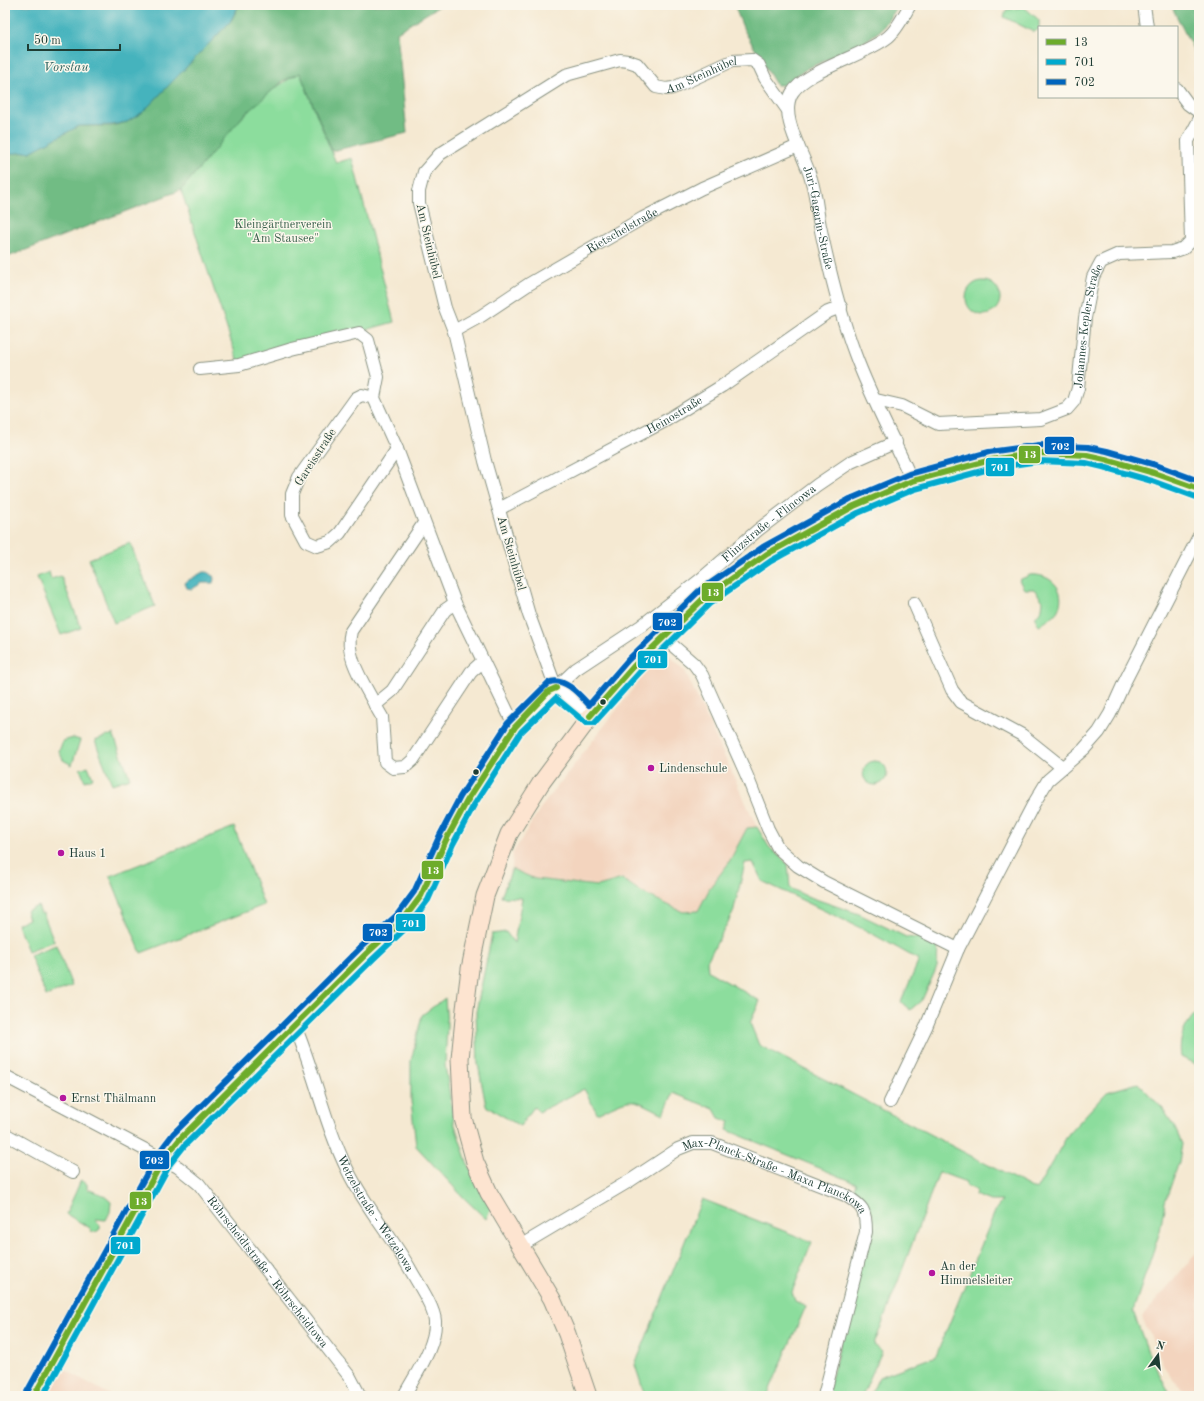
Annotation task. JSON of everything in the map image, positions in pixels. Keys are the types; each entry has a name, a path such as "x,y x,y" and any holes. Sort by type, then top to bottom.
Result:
{"street":[{"path":"787,109 792,94 804,81 864,52 889,36 910,5"},
{"path":"1144,5 1147,26"},
{"name":"Am Steinhübel","path":"556,688 530,615 485,461 454,331 445,308 419,203 421,182 430,164 440,154 566,75 620,60 637,64 656,87 666,89 673,88 732,61 752,60 759,65 765,78 787,109"},
{"path":"1178,90 1188,104 1199,112"},
{"name":"Juri-Gagarin-Straße","path":"787,109 798,146 811,178 821,228 841,307 855,354 896,442 912,481"},
{"name":"Johannes-Kepler-Straße","path":"876,400 902,406 938,424 1041,419 1067,409 1074,401 1078,388 1085,318 1093,277 1100,262 1119,254 1172,252 1184,248 1191,241 1188,141 1199,120"},
{"name":"Rietschelstraße","path":"454,331 481,316 530,284 643,218 702,188 798,146"},
{"name":"Heinostraße","path":"499,509 665,421 722,386 828,312 841,307"},
{"path":"200,369 239,365 292,349 359,333 368,340 378,377 374,398 397,449 455,603 482,662 515,727"},
{"name":"Gareisstraße","path":"374,398 362,395 356,398 299,477 292,494 292,515 306,541 317,546 330,542 340,532 397,449"},
{"name":"Flinzstraße - Flincowa","path":"34,1396 163,1160 179,1140 367,953 403,920 421,896 446,840 466,801 515,727 549,691 556,688 576,669 641,626 700,580 758,530 817,485 851,462 896,442"},
{"path":"588,1396 567,1334 552,1299 489,1193 475,1162 463,1118 460,1060 470,969 485,896 509,834 558,758 590,716 634,666 704,598 767,554 854,506 912,481 991,460 1039,453 1087,455 1105,459 1199,489"},
{"path":"424,523 361,615 351,631 348,641 351,657 382,717 385,762 393,768 405,767 413,760 471,672 482,662"},
{"path":"890,1102 926,1027 958,949 1033,805 1048,780 1062,766 1084,749 1099,732 1110,714 1124,683 1199,536"},
{"path":"375,705 392,691 445,610 455,603"},
{"path":"914,603 952,690 961,702 1022,735 1062,766"},
{"path":"664,637 694,664 702,675 778,848 798,866 824,882 958,949"},
{"path":"556,688 590,716"},
{"name":"Wetzelstraße - Wetzelowa","path":"295,1026 304,1046 323,1109 348,1172 379,1223 398,1248 425,1296 435,1319 434,1337 404,1396"},
{"name":"Röhrscheidtstraße - Röhrscheidtowa","path":"5,1076 178,1167 199,1184 350,1376 360,1396"},
{"path":"5,1134 73,1172"},
{"name":"Max-Planck-Straße - Maxa Planckowa","path":"520,1246 631,1180 678,1149 693,1143 712,1143 845,1195 858,1203 866,1214 866,1232 824,1396"}],"shaded area":[{"name":"Lindenschule","path":"663,650 685,671 757,827 747,828 728,864 711,886 698,911 683,912 643,893 622,879 598,886 535,879 512,869 513,853 540,809"},
{"path":"1199,1250 1198,1395 1184,1390 1173,1380 1165,1368 1142,1317"},
{"path":"62,1368 112,1396 47,1396"}],"green space":[{"path":"239,5 441,5 397,32 407,133 332,151 300,73 283,81 244,115 181,190 5,258 5,154 30,152 79,126 112,126 127,122 143,112 231,21"},
{"path":"734,5 899,5 881,30 860,45 808,68 783,85 776,85 744,30"},
{"path":"1171,5 1199,5 1199,59 1197,57"},
{"path":"1024,7 1039,20 1038,30 1034,32 1004,17 1006,10"},
{"name":"Kleingärtnerverein \"Am Stausee\"","path":"300,73 336,163 352,158 394,322 239,365 181,190 221,141 250,110 282,83"},
{"path":"986,281 995,286 999,291 999,305 995,310 990,314 980,315 976,314 967,305 966,295 967,291 976,282"},
{"path":"130,543 155,606 114,623 89,559"},
{"path":"49,572 51,579 61,576 81,628 61,635 37,577"},
{"path":"1030,575 1037,575 1050,580 1059,589 1061,595 1058,610 1050,619 1039,626 1035,618 1042,609 1043,601 1034,589 1024,589 1019,580"},
{"path":"113,734 130,778 112,784 95,741"},
{"path":"73,738 80,740 72,765 63,760 59,751 63,741"},
{"path":"870,761 880,761 887,768 887,778 880,785 870,785 863,778 863,768"},
{"path":"88,766 93,778 85,781 80,769"},
{"path":"234,827 264,905 141,953 110,876"},
{"path":"757,827 769,847 788,864 790,888 804,895 859,914 906,937 916,938 925,935 938,944 937,967 922,1000 910,1010 901,1002 919,960 869,932 762,881 753,862 745,863 733,913 707,961 708,971 760,1001 750,1023 759,1045 1036,1190 1069,1133 1107,1092 1138,1083 1163,1109 1174,1126 1182,1144 1179,1162 1165,1202 1160,1231 1133,1311 1148,1352 1171,1396 870,1396 879,1377 936,1356 996,1209 1002,1201 990,1201 975,1195 976,1190 965,1185 966,1182 939,1172 874,1345 882,1351 862,1396 827,1396 873,1214 863,1200 852,1193 856,1183 727,1130 730,1122 719,1118 714,1109 673,1093 664,1114 644,1104 632,1101 626,1101 597,1113 584,1089 539,1112 534,1107 520,1126 486,1106 478,1064 476,1012 492,934 506,932 514,943 522,898 501,897 512,869 535,879 598,886 622,879 643,893 683,912 698,911 711,886 728,864 747,828"},
{"path":"38,906 41,914 43,913 54,941 28,951 17,924 29,919 26,911"},
{"path":"56,945 72,986 46,996 30,955"},
{"path":"445,998 447,1025 445,1065 454,1122 467,1162 491,1208 486,1219 463,1197 416,1146 411,1101 411,1061 422,1015"},
{"path":"1199,1010 1199,1066 1181,1057 1180,1050 1186,1026"},
{"path":"81,1180 87,1184 87,1189 103,1195 111,1202 110,1212 106,1220 95,1219 100,1225 100,1229 96,1232 92,1232 90,1228 66,1214"},
{"path":"702,1199 812,1242 792,1292 795,1301 806,1306 767,1396 645,1396 635,1365"}],"water":[{"name":"Vorstau","path":"239,5 230,22 143,112 127,122 112,125 79,126 30,152 5,154 5,6"},
{"path":"203,572 213,575 213,583 202,583 192,589 187,588 185,583 187,581"}],"transit line":[{"name":"702","path":"27,1392 157,1155 173,1134 361,947 397,915 414,892 439,837 460,797 508,723 548,683 554,681 571,687 589,705 628,660 699,591 763,547 850,499 909,474 989,452 1039,445 1088,447 1107,451 1156,465 1199,481"},
{"name":"13","path":"590,716 634,666 704,598 767,554 854,506 912,481 991,460 1039,453 1087,455 1105,459 1154,473 1199,489"},
{"name":"701","path":"43,1396 170,1164 185,1145 409,925 428,900 453,844 474,805 521,732 556,698 586,723 594,723 640,672 709,604 771,561 858,513 915,489 993,468 1039,461 1086,463 1152,481 1196,497"},
{"name":"13","path":"34,1396 163,1160 179,1140 367,953 403,920 421,896 446,840 467,801 515,727 549,691 556,688"}],"place":[{"name":"Lindenschule","path":"651,768"},
{"name":"Haus 1","path":"61,853"},
{"name":"Ernst Thälmann","path":"63,1098"},
{"name":"An der Himmelsleiter","path":"932,1273"}]}
